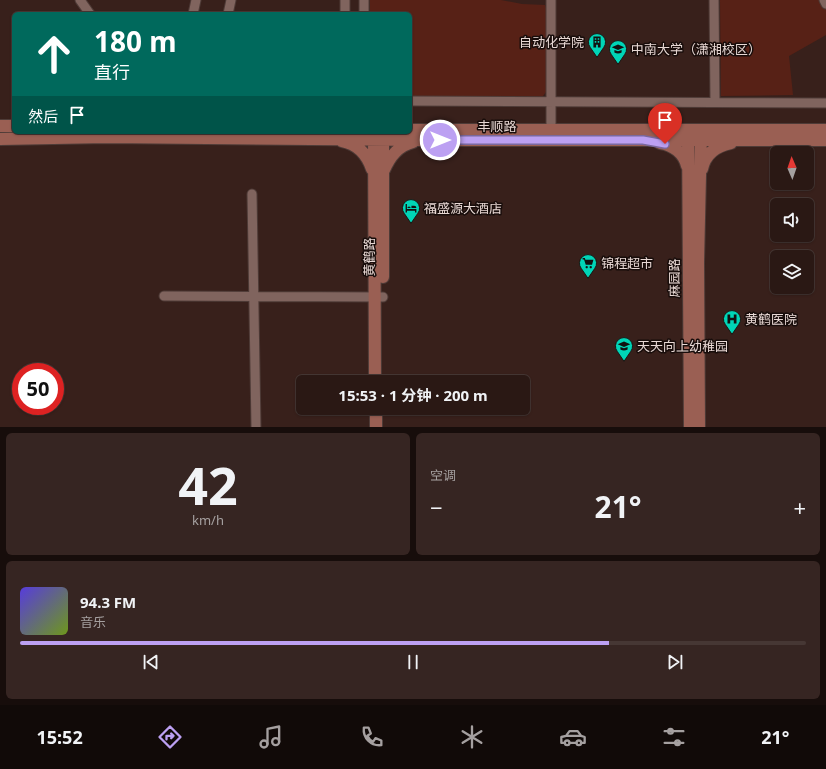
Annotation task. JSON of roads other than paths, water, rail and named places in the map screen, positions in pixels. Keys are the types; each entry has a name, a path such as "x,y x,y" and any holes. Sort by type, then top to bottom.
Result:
{"main road":[{"path":"0,126 12,126"},
{"path":"412,130 551,130 688,135"},
{"path":"699,427 698,262 701,135 826,130"},
{"name":"麻园路","path":"688,135 690,427"},
{"name":"丰顺路","path":"0,139 107,137 329,139 378,136 425,140 643,140 701,135 740,140 826,140"},
{"name":"黄鹤路","path":"378,136 379,297 384,375"},
{"path":"329,139 348,142 367,156 379,184"},
{"path":"379,184 388,160 394,152 410,143 425,140"},
{"path":"643,140 665,144 675,149 685,160 688,170"},
{"path":"700,180 703,165 711,152 726,144 740,140"},
{"path":"375,375 379,297"},
{"path":"376,415 376,427"},
{"path":"384,415 384,427"}],"street":[{"path":"80,0 89,12"},
{"path":"193,12 196,0"},
{"path":"229,12 232,0"},
{"path":"345,0 345,12"},
{"path":"364,0 364,12"},
{"path":"551,0 551,130"},
{"path":"714,0 715,102"},
{"path":"824,0 826,4"},
{"path":"412,102 826,103"},
{"path":"252,194 256,427"},
{"path":"164,296 379,297"}],"place":[{"name":"自动化学院","path":"597,57"},
{"name":"中南大学（潇湘校区）","path":"618,64"},
{"name":"福盛源大酒店","path":"411,223"},
{"name":"锦程超市","path":"588,278"},
{"name":"黄鹤医院","path":"732,334"},
{"name":"天天向上幼稚园","path":"624,361"}]}
